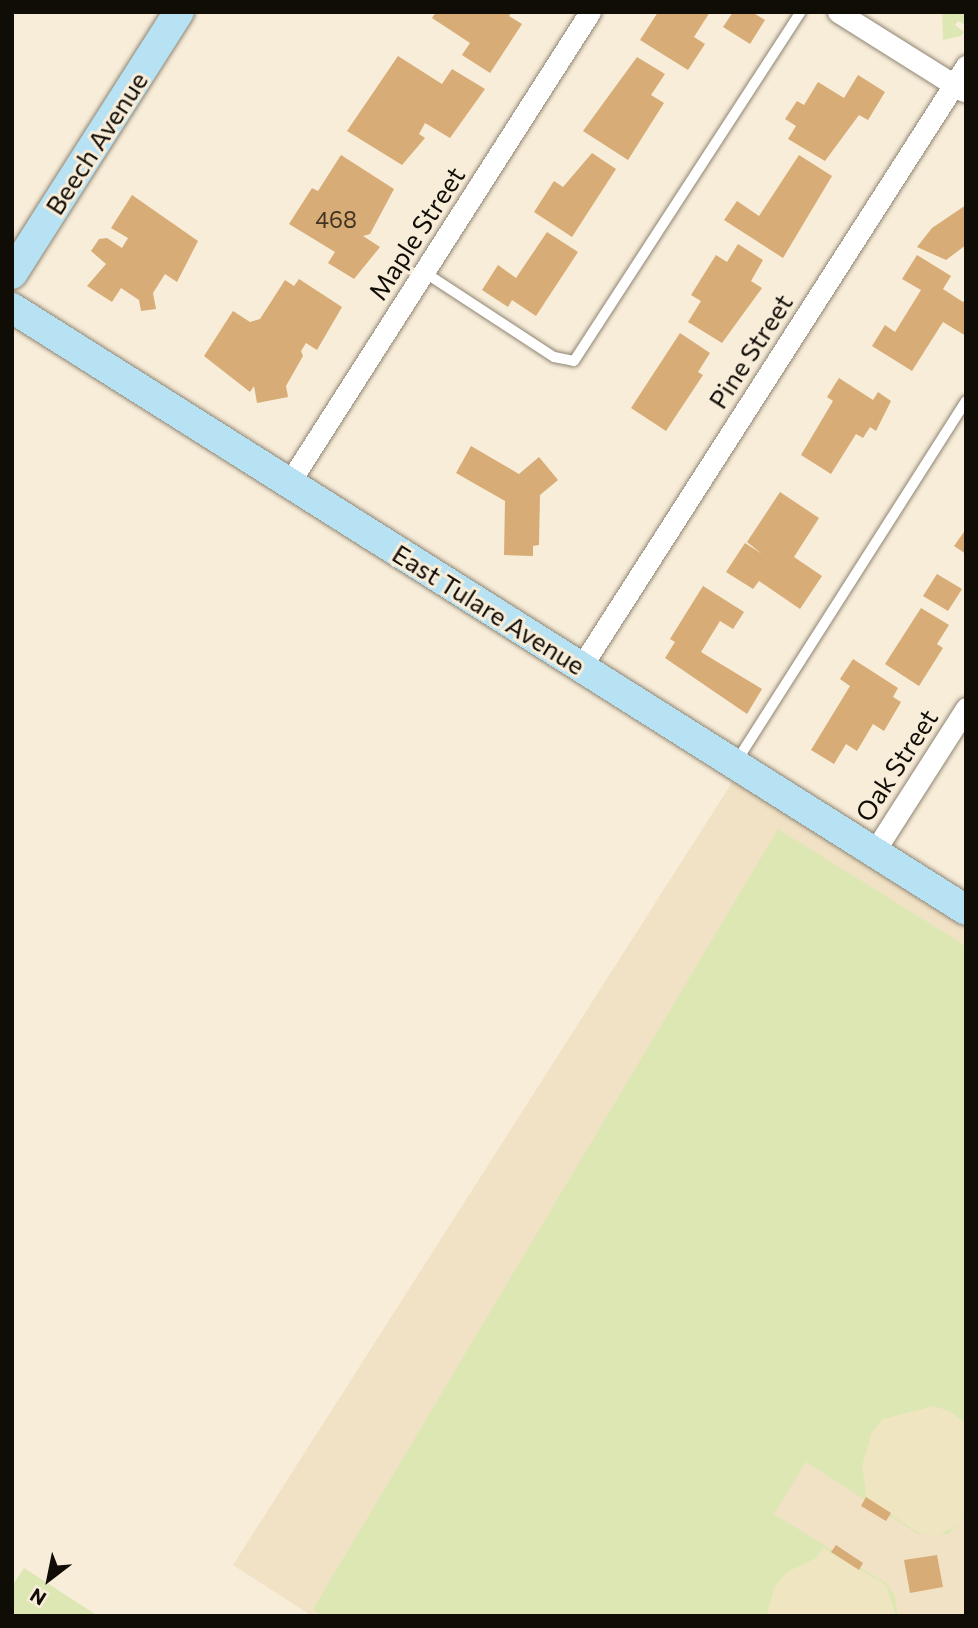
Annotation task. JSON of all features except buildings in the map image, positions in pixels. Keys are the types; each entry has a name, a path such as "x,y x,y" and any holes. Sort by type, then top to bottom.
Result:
{"street":[{"name":"Beech Avenue","path":"12,274 180,12"},
{"name":"Maple Street","path":"289,483 590,12"},
{"path":"838,12 960,89"},
{"name":"Pine Street","path":"581,667 960,89 966,66"},
{"name":"East Tulare Avenue","path":"12,308 966,910"},
{"name":"Oak Street","path":"874,852 966,708"}],"lane":[{"path":"424,272 554,357 574,361 801,12"},
{"path":"734,764 966,401"}],"shaded area":[{"path":"733,781 966,929 966,1616 312,1616 233,1565"}],"green space":[{"path":"942,12 966,12 966,25 958,21 955,25 964,32 961,36 943,40"},
{"path":"778,829 966,946 965,1515 949,1534 918,1534 806,1462 774,1514 887,1584 895,1596 898,1616 322,1616 313,1609"},
{"path":"24,1568 98,1616 12,1616 12,1586"}],"sand":[{"path":"934,1406 951,1412 966,1424 966,1508 959,1524 937,1536 919,1533 867,1499 862,1466 872,1432 883,1419"},
{"path":"823,1548 886,1585 896,1616 767,1616 774,1588 787,1572 816,1558"}]}
